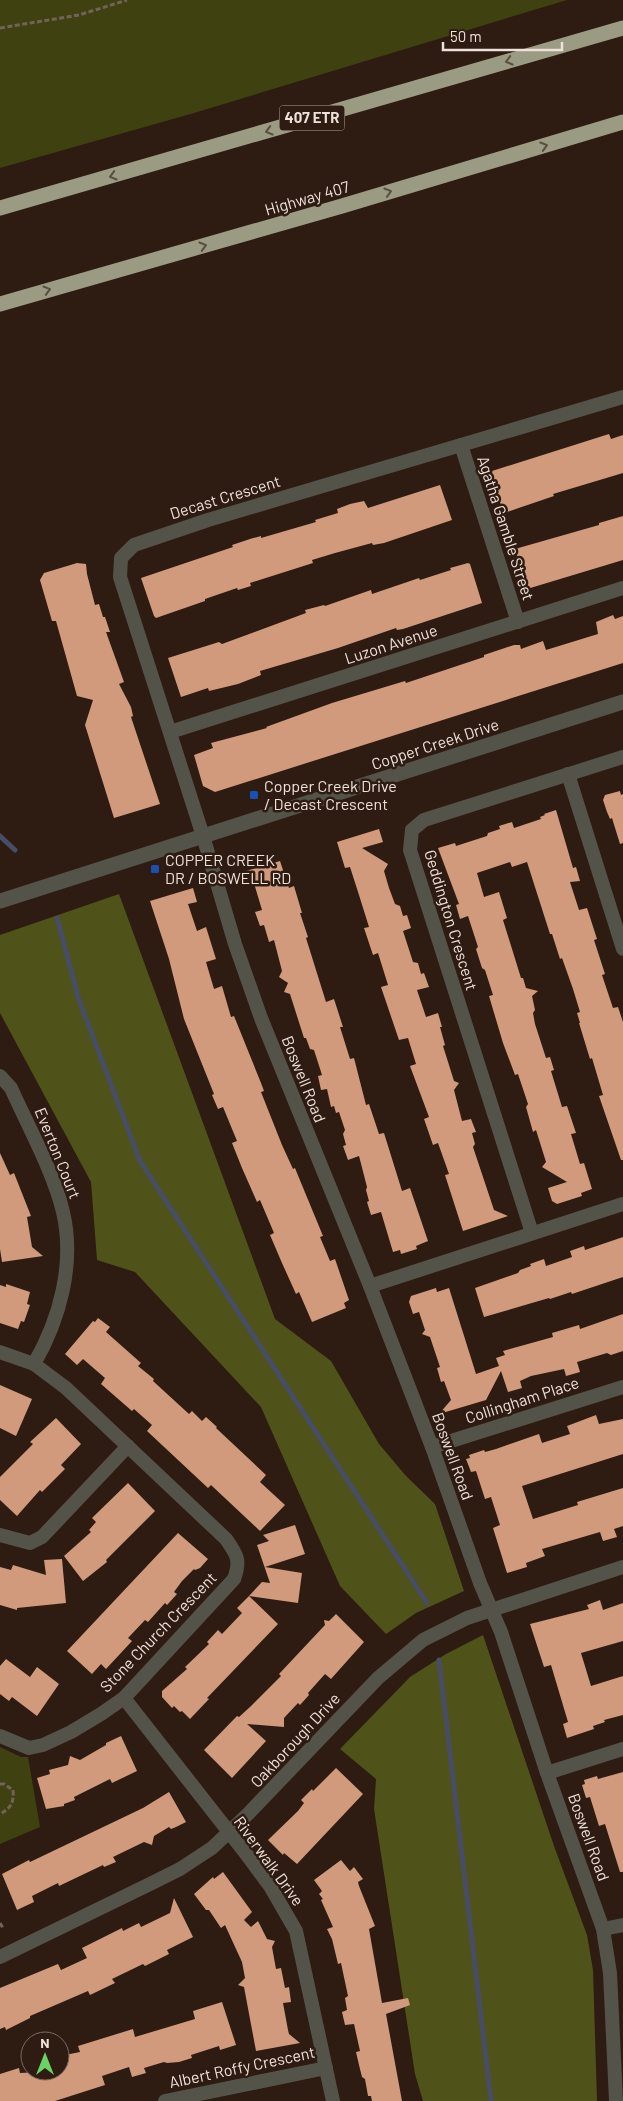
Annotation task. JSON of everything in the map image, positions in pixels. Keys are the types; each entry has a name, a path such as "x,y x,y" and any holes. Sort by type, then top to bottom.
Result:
{"highway":[{"name":"407 ETR","path":"0,208 623,28"},
{"name":"Highway 407","path":"0,304 342,206 623,122"}],"street":[{"name":"Decast Crescent","path":"203,836 120,576 121,558 134,545 208,520 623,397"},
{"name":"Agatha Gamble Street","path":"461,445 518,622"},
{"name":"Luzon Avenue","path":"170,732 623,588"},
{"name":"Copper Creek Drive","path":"0,902 623,702"},
{"name":"Geddington Crescent","path":"532,1233 410,850 412,830 424,820 623,756"},
{"path":"568,774 623,948"},
{"name":"Boswell Road","path":"203,836 235,944 260,1018 370,1286 432,1447 480,1583 501,1632 547,1773 603,1929 610,1973 618,2074 616,2101"},
{"name":"Everton Court","path":"0,1076 11,1088 54,1186 63,1213 66,1232 67,1272 47,1338 34,1364"},
{"path":"370,1286 623,1204"},
{"name":"Stone Church Crescent","path":"0,1352 34,1364 66,1388 226,1539 236,1554 238,1567 234,1579 124,1698 71,1732 43,1745 29,1748 0,1736"},
{"name":"Collingham Place","path":"432,1447 623,1386"},
{"path":"0,1535 30,1543 42,1536 128,1446"},
{"name":"Oakborough Drive","path":"0,1957 180,1869 212,1848 229,1833 394,1662 410,1649 440,1631 492,1610 623,1567"},
{"name":"Riverwalk Drive","path":"124,1698 270,1886 296,1931 333,2101"},
{"path":"547,1773 623,1749"},
{"path":"603,1929 623,1925"},
{"name":"Albert Roffy Crescent","path":"164,2101 326,2068"}],"path":[{"path":"0,28 79,15 128,0"},
{"path":"0,1784 4,1784 13,1790 14,1800 9,1809 0,1814"},
{"path":"0,1923 3,1928"}],"green space":[{"path":"0,0 567,0 194,113 0,168"},
{"path":"119,894 275,1319 331,1361 379,1444 406,1476 435,1504 464,1591 416,1613 386,1634 340,1586 261,1407 135,1272 97,1260 91,1182 0,1013 0,935"},
{"path":"483,1635 554,1846 587,1935 593,1970 597,2101 423,2101 415,2074 374,1809 376,1779 340,1749 410,1677 446,1654"},
{"path":"0,1747 21,1757 28,1757 40,1827 0,1844"}],"building":[{"path":"609,434 611,439 623,435 623,473 553,494 554,496 504,513 492,482 490,473 492,471"},
{"path":"440,485 452,520 384,543 373,545 372,543 312,560 313,563 250,583 251,586 238,590 237,588 156,618 154,616 141,578 233,547 232,545 250,539 261,536 261,538 316,522 315,520 338,513 337,509 350,504 364,501 368,508"},
{"path":"623,516 623,560 527,589 515,549 599,525 599,523"},
{"path":"77,563 86,564 95,605 99,604 103,617 105,617 110,632 106,632 124,682 119,684 131,707 133,716 131,717 160,804 114,818 85,725 93,700 77,696 56,621 52,621 40,580 44,573"},
{"path":"468,563 470,564 482,603 403,629 397,630 396,628 338,648 260,671 261,675 238,684 209,691 208,688 181,697 168,658 219,642 222,644 306,613 305,610 325,606 371,590 372,594"},
{"path":"613,615 615,619 623,616 623,663 215,792 203,786 194,755 213,748 211,743 267,728 332,703 405,681 406,683 514,645 520,645 521,649 543,641 546,650 598,634 596,622"},
{"path":"620,791 621,795 623,794 623,843 620,844 612,818 610,819 603,800 605,795"},
{"path":"556,810 573,868 576,867 580,881 570,882 579,910 587,908 597,939 594,940 605,974 602,975 613,1008 618,1007 623,1022 623,1160 621,1160 599,1096 603,1095 579,1023 577,1013 580,1012 573,989 552,934 550,934 527,862 512,867 510,862 477,873 484,897 499,892 507,918 503,920 521,978 523,978 526,988 538,991 532,996 535,1024 546,1058 550,1057 554,1070 551,1071 562,1107 567,1106 576,1133 571,1134 580,1164 584,1163 592,1189 581,1193 582,1196 557,1204 552,1201 548,1188 567,1182 542,1167 546,1162 536,1130 533,1132 526,1107 528,1104 518,1074 515,1075 503,1043 489,996 493,995 485,970 482,968 476,949 478,947 468,916 460,919 456,905 459,904 438,848 455,843 456,846 487,836 488,833 500,829 499,826 512,822 514,828 541,819 540,817 544,814"},
{"path":"379,829 383,842 362,848 388,864 384,871 389,888 395,904 400,906 403,916 407,915 411,928 403,931 413,962 418,963 421,974 424,973 429,987 417,990 426,1017 438,1013 445,1045 443,1046 454,1081 459,1083 454,1090 462,1121 471,1119 476,1132 472,1133 475,1144 473,1147 494,1210 508,1216 463,1231 445,1175 449,1174 438,1143 433,1145 424,1119 429,1117 410,1066 416,1064 408,1038 399,1040 381,987 388,985 378,953 373,955 364,928 369,927 359,895 350,867 345,868 337,842"},
{"path":"280,861 289,888 294,886 308,937 306,938 326,1002 334,999 343,1027 340,1027 350,1059 354,1058 366,1105 369,1104 379,1134 384,1133 402,1191 410,1188 428,1241 416,1246 417,1249 401,1254 400,1250 393,1252 381,1212 371,1215 367,1202 369,1201 367,1187 359,1156 348,1160 343,1146 346,1145 343,1134 345,1130 339,1112 336,1113 334,1106 331,1107 327,1089 321,1090 318,1076 322,1075 314,1050 310,1049 306,1038 304,1038 290,994 284,992 288,983 279,977 282,971 274,940 269,942 264,925 260,926 255,912 262,910 253,880 236,874"},
{"path":"193,888 197,902 188,904 197,931 206,927 216,959 206,962 214,989 222,986 231,1017 234,1016 261,1083 264,1091 261,1092 282,1145 293,1169 295,1168 323,1236 320,1237 330,1261 335,1259 349,1300 344,1303 346,1308 312,1322 299,1292 296,1294 270,1235 274,1233 260,1200 257,1202 242,1168 232,1143 237,1141 223,1107 218,1109 212,1095 214,1094 184,1019 169,959 150,901"},
{"path":"0,1153 10,1175 14,1173 31,1216 27,1217 32,1247 43,1256 2,1262 0,1249"},
{"path":"623,1237 623,1277 572,1294 571,1292 484,1317 475,1288 518,1273 520,1270 531,1266 530,1264 544,1259 546,1266 572,1257 570,1251 584,1246 585,1250"},
{"path":"6,1284 30,1292 27,1304 30,1305 24,1322 21,1321 18,1329 0,1323 0,1285 6,1287"},
{"path":"436,1288 437,1292 449,1288 476,1374 499,1366 496,1358 505,1355 503,1351 553,1337 552,1333 579,1325 580,1329 623,1314 623,1351 611,1355 607,1353 577,1362 580,1372 566,1376 564,1369 531,1376 520,1381 522,1388 508,1392 501,1371 486,1400 439,1414 451,1400 444,1381 441,1382 437,1368 440,1367 430,1337 422,1334 425,1330 419,1312 413,1314 409,1302 411,1296"},
{"path":"98,1318 110,1327 106,1332 141,1363 138,1366 154,1379 153,1381 189,1414 192,1411 202,1421 206,1417 266,1475 260,1482 285,1505 260,1531 211,1485 208,1488 147,1431 152,1425 134,1409 132,1411 101,1384 105,1378 83,1359 77,1365 65,1354 93,1321 95,1322"},
{"path":"0,1385 32,1399 16,1436 0,1428"},
{"path":"596,1415 599,1424 623,1419 623,1454 522,1486 533,1519 578,1505 577,1502 623,1488 623,1526 614,1529 617,1537 603,1541 600,1532 542,1549 545,1556 526,1563 527,1567 507,1573 493,1528 500,1525 491,1497 485,1499 476,1471 471,1472 466,1459 470,1458 469,1455 484,1450 485,1452 496,1449 539,1434 542,1443 570,1434 567,1426"},
{"path":"56,1418 81,1444 61,1465 65,1469 42,1492 40,1490 17,1516 0,1500 0,1477 33,1444 30,1442"},
{"path":"128,1483 155,1511 106,1560 107,1562 83,1581 64,1556 91,1532 89,1530 96,1522 92,1518"},
{"path":"295,1525 305,1554 265,1567 302,1573 298,1603 249,1596 262,1582 270,1583 257,1545 269,1541 263,1535"},
{"path":"178,1533 208,1559 200,1568 194,1569 182,1581 174,1592 177,1594 167,1605 165,1603 148,1622 145,1620 128,1638 132,1641 106,1669 101,1664 92,1674 67,1651"},
{"path":"62,1559 66,1603 17,1608 17,1610 0,1605 0,1567 11,1570 13,1565 46,1575 44,1560"},
{"path":"249,1596 278,1624 207,1698 209,1699 190,1719 174,1706 172,1708 162,1697 162,1691 187,1669 185,1667 209,1644 207,1642 218,1630 222,1634 242,1613 237,1608"},
{"path":"600,1600 603,1610 623,1603 623,1641 581,1653 591,1686 623,1676 623,1715 604,1720 605,1722 593,1726 594,1729 567,1738 563,1724 568,1722 551,1665 544,1667 530,1624 589,1609 587,1605"},
{"path":"336,1614 364,1642 331,1679 325,1674 300,1705 298,1703 284,1718 284,1727 247,1724 266,1741 232,1778 204,1750 237,1716 239,1717 250,1707 281,1676 279,1674 325,1625 324,1620 329,1621"},
{"path":"6,1659 30,1677 37,1667 59,1684 37,1716 12,1697 9,1701 0,1694 0,1666"},
{"path":"121,1736 137,1771 112,1783 110,1779 74,1797 75,1800 64,1804 64,1806 46,1809 37,1778 50,1774 49,1770 68,1765 70,1756 80,1760 106,1745 106,1743"},
{"path":"336,1768 363,1794 297,1864 284,1853 283,1855 268,1840 298,1811 304,1803 301,1800"},
{"path":"623,1772 623,1872 620,1872 605,1824 599,1826 590,1797 586,1798 582,1785 585,1784 584,1780 597,1776 598,1779"},
{"path":"169,1792 186,1822 171,1829 169,1827 154,1836 152,1845 144,1842 113,1857 116,1862 104,1867 103,1865 59,1886 58,1883 32,1896 34,1902 17,1910 2,1874 143,1808"},
{"path":"341,1860 350,1871 354,1867 363,1879 358,1882 375,1926 369,1929 382,2003 408,1998 410,2005 386,2014 402,2101 372,2101 371,2096 368,2096 365,2079 362,2077 356,2052 360,2051 354,2024 345,2025 342,2012 347,2010 345,1998 348,1996 341,1963 338,1964 332,1939 327,1929 333,1927 321,1900 323,1899 319,1894 322,1891 314,1880"},
{"path":"223,1872 252,1912 244,1920 251,1927 258,1921 267,1939 275,1941 272,1947 276,1969 281,1968 285,1988 289,1987 291,2002 283,2003 288,2030 289,2034 300,2043 256,2051 244,1987 238,1985 245,1978 242,1962 225,1925 221,1928 209,1910 206,1910 194,1894 213,1877 214,1879"},
{"path":"174,1898 193,1937 167,1950 169,1954 112,1979 115,1983 90,1995 88,1991 30,2016 30,2018 6,2030 5,2027 0,2029 0,1988 58,1964 61,1970 87,1958 82,1948 122,1928 123,1931 139,1923 141,1927 170,1913"},
{"path":"222,2002 236,2045 220,2050 219,2046 191,2055 192,2058 179,2062 164,2062 144,2068 146,2073 132,2077 129,2067 102,2076 105,2085 55,2101 0,2101 0,2074 19,2068 20,2081 70,2081 70,2054 80,2052 78,2046 133,2029 135,2037 195,2019 193,2011"}],"waterway":[{"path":"0,836 15,850"},
{"path":"57,918 79,1000 140,1161 427,1603"},
{"path":"439,1660 491,2101"}],"place":[{"name":"Copper Creek Drive / Decast Crescent","path":"254,795"},
{"name":"COPPER CREEK DR / BOSWELL RD","path":"155,869"}]}
